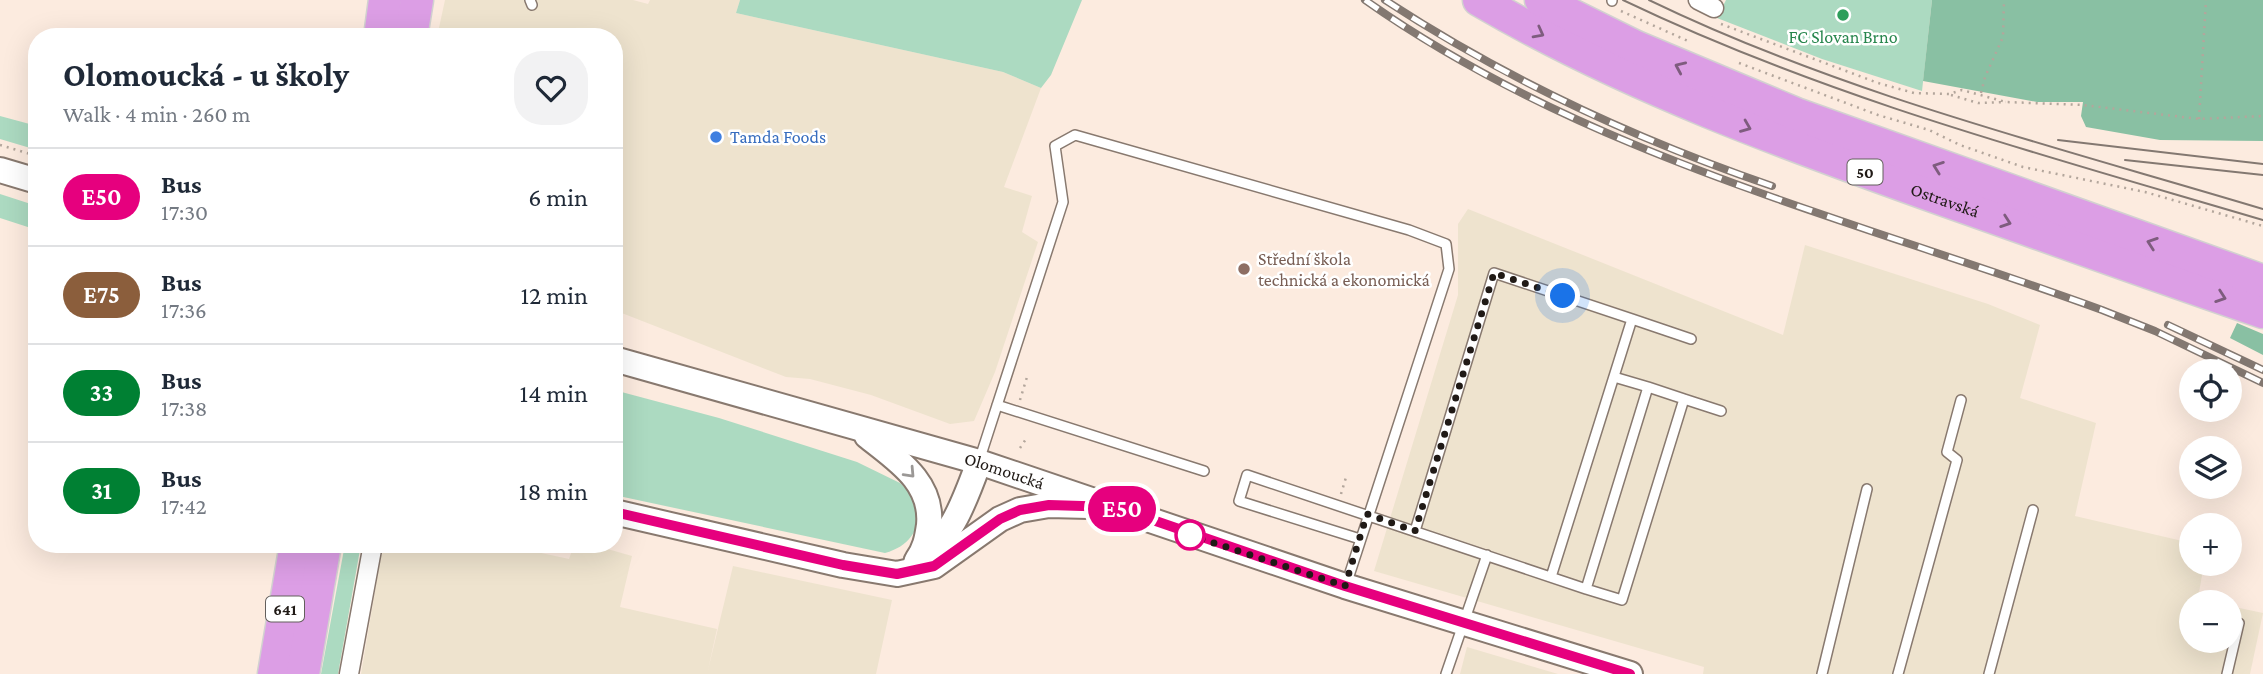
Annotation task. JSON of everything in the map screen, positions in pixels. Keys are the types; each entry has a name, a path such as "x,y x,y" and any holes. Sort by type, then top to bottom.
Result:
{"highway":[{"path":"381,28 385,0"},
{"path":"417,0 417,28"},
{"name":"Ostravská","path":"1479,0 1612,68 1772,137 2263,312"},
{"name":"Ostravská","path":"1541,0 1636,47 1808,118 2263,281"},
{"name":"641","path":"274,674 294,553"},
{"name":"641","path":"303,674 326,553"}],"main road":[{"path":"0,170 28,178"},
{"name":"Olomoucká","path":"623,362 979,462 1345,586 1630,674"},
{"path":"859,429 905,467 926,496 927,540 914,564"},
{"path":"868,570 894,571 928,556 946,535 965,500 979,462"},
{"path":"623,514 868,570 897,574 934,566 1000,519 1020,510 1049,505 1115,507"}],"street":[{"path":"349,674 371,553"}],"lane":[{"path":"979,462 1063,202 1055,146 1075,135 1409,230 1446,244 1449,269 1345,586"},
{"path":"1415,531 1494,273 1690,339"},
{"path":"1551,577 1632,319"},
{"path":"1614,377 1721,411"},
{"path":"1587,589 1648,387"},
{"path":"1360,539 1239,501 1247,475 1622,600 1684,399"},
{"path":"1898,674 1957,460 1947,452 1961,400"},
{"path":"997,405 1204,471"},
{"path":"1822,674 1867,489"},
{"path":"1989,674 2033,510"},
{"path":"1446,674 1487,555"},
{"path":"2227,674 2232,653"}],"path":[{"path":"1612,0 1626,14 1690,42"},
{"path":"1982,93 1985,77 2003,37 2004,0"},
{"path":"2199,119 2206,0"},
{"path":"1706,4 1713,18 1724,26 1904,90 1949,94 1978,103 2082,105 2199,119 2263,116"},
{"path":"1728,58 2023,167 2145,192 2263,226"},
{"path":"1949,94 1962,90 1982,93 2006,102"},
{"path":"0,145 28,153"},
{"path":"1019,403 1027,377"},
{"path":"1020,448 1026,439"},
{"path":"1341,494 1347,474"}],"shaded area":[{"path":"445,0 633,0 648,4 650,0 740,0 736,13 1003,72 1041,88 1004,187 1032,196 1022,232 1038,242 995,372 974,421 950,424 871,395 810,379 786,377 623,314 623,28 439,28"},
{"path":"1468,209 1783,335 1805,245 1988,304 2040,325 2020,398 2096,423 2075,516 2179,540 2179,576 2202,576 2199,590 2179,590 2179,653 2242,653 2242,609 2263,613 2250,674 1703,674 1704,667 1374,571 1458,295 1458,224"},
{"path":"382,553 541,553 569,559 571,553 622,553 632,556 620,607 717,629 708,670 733,566 892,600 876,674 361,674"},
{"path":"1467,647 1558,674 1460,674"}],"green space":[{"path":"740,0 1082,0 1051,75 1041,88 1003,72 736,13"},
{"path":"1726,0 1932,0 1922,91 1822,59 1717,18"},
{"path":"1932,0 2263,0 2263,141 2160,140 2086,127 2081,116 2083,102 2037,102 1923,81"},
{"path":"0,116 28,124 28,147 0,139"},
{"path":"0,194 28,203 28,227 0,218"},
{"path":"2237,323 2263,334 2263,355 2230,338"},
{"path":"623,392 719,418 857,462 900,483 910,492 914,506 922,506 918,523 907,542 885,553 623,497"},
{"path":"343,553 359,553 338,674 321,674"}],"tram line":[{"path":"1623,0 1700,35 1858,96 2019,148 2263,220"},
{"path":"1649,0 1798,64 1874,91 2263,209"},
{"path":"2058,140 2263,164"},
{"path":"2125,160 2263,175"}],"railway":[{"path":"1365,0 1450,54 1538,101 1629,142 1817,213 2102,310 2155,331 2263,383"},
{"path":"1385,0 1525,82 1622,128 1772,186"},
{"path":"2168,325 2263,370"}],"bus line":[{"name":"E50","path":"623,514 843,565 897,574 921,571 934,566 949,558 1006,515 1020,510 1049,505 1115,507 1198,538 1345,586 1630,674"}],"place":[{"name":"FC Slovan Brno","path":"1843,15"},
{"name":"Tamda Foods","path":"716,137"},
{"name":"Střední škola technická a ekonomická","path":"1244,269"}],"route":[{"path":"1190,535 1345,586 1367,514 1415,531 1494,273 1563,296"}]}
